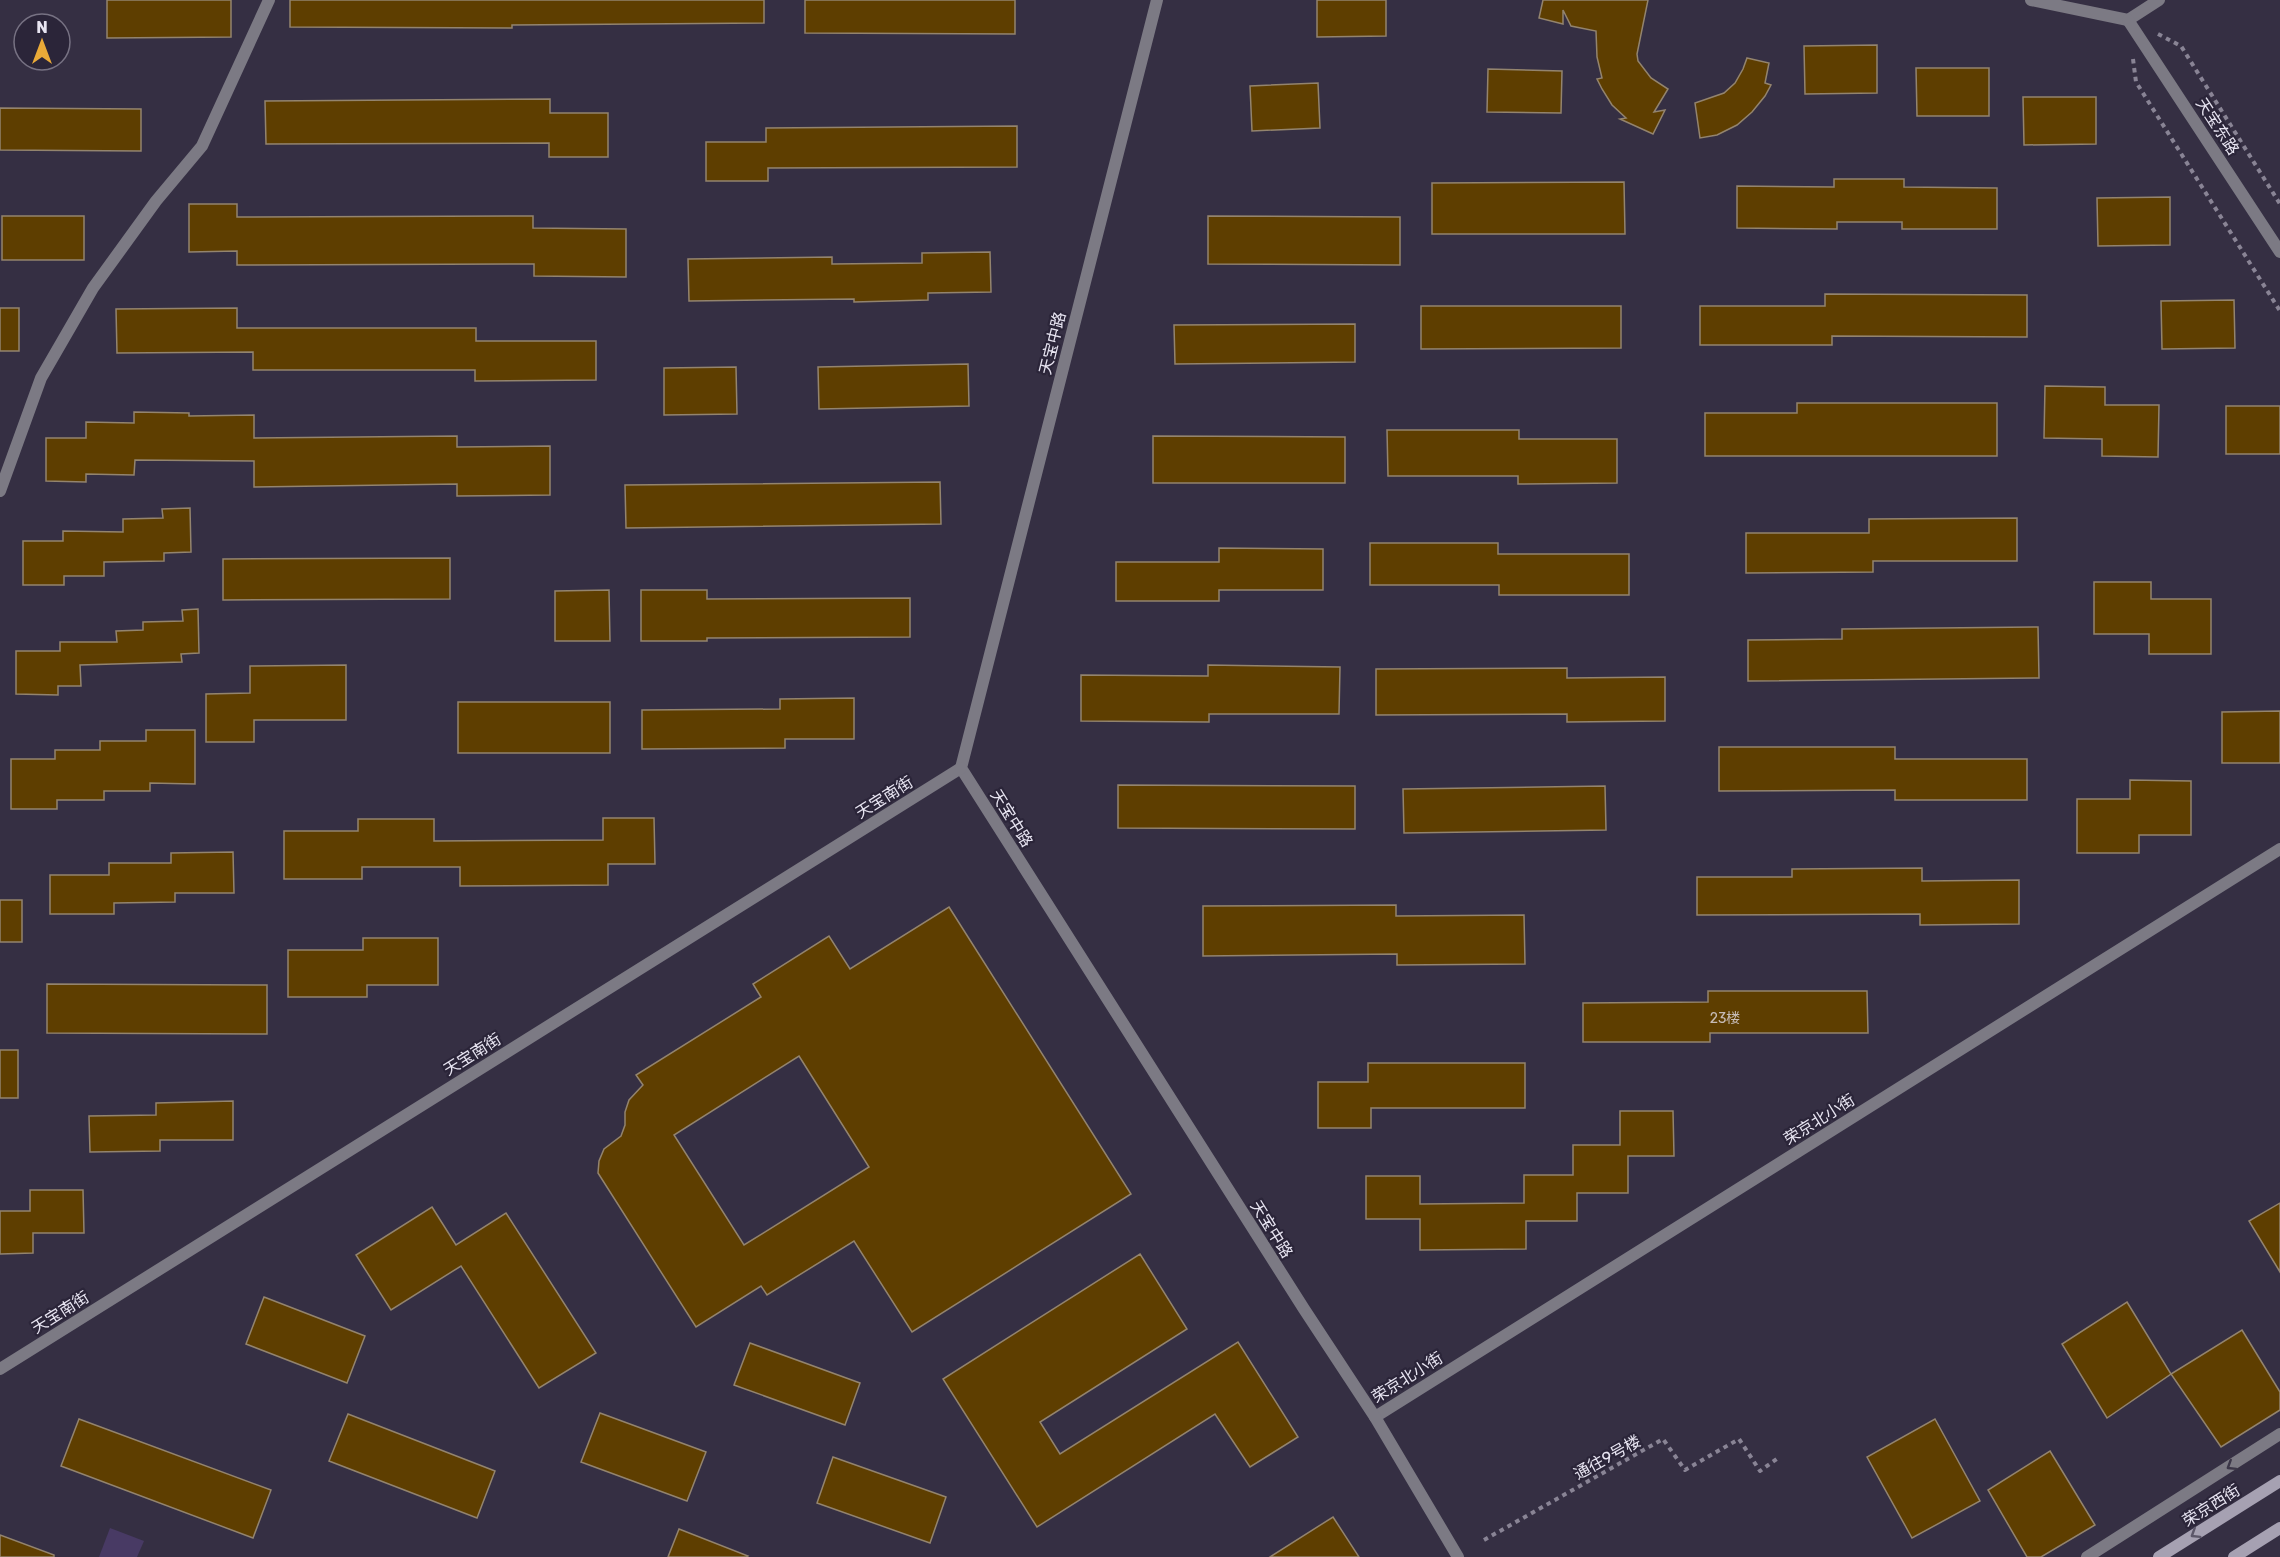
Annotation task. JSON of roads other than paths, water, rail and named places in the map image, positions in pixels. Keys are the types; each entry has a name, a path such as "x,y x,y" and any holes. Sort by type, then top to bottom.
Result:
{"main road":[{"name":"荣京西街","path":"2159,1557 2280,1481"},
{"path":"2234,1557 2280,1528"}],"street":[{"path":"0,491 41,378 93,288 156,201 202,146 269,0"},
{"name":"天宝中路","path":"1157,0 961,768 1293,1292 1375,1416 1458,1557"},
{"path":"2031,0 2128,20 2159,0"},
{"name":"天宝东路","path":"2128,20 2280,252"},
{"name":"天宝南街","path":"0,1369 961,768"},
{"name":"荣京北小街","path":"1375,1416 2280,849"},
{"path":"2087,1557 2280,1434"}]}
